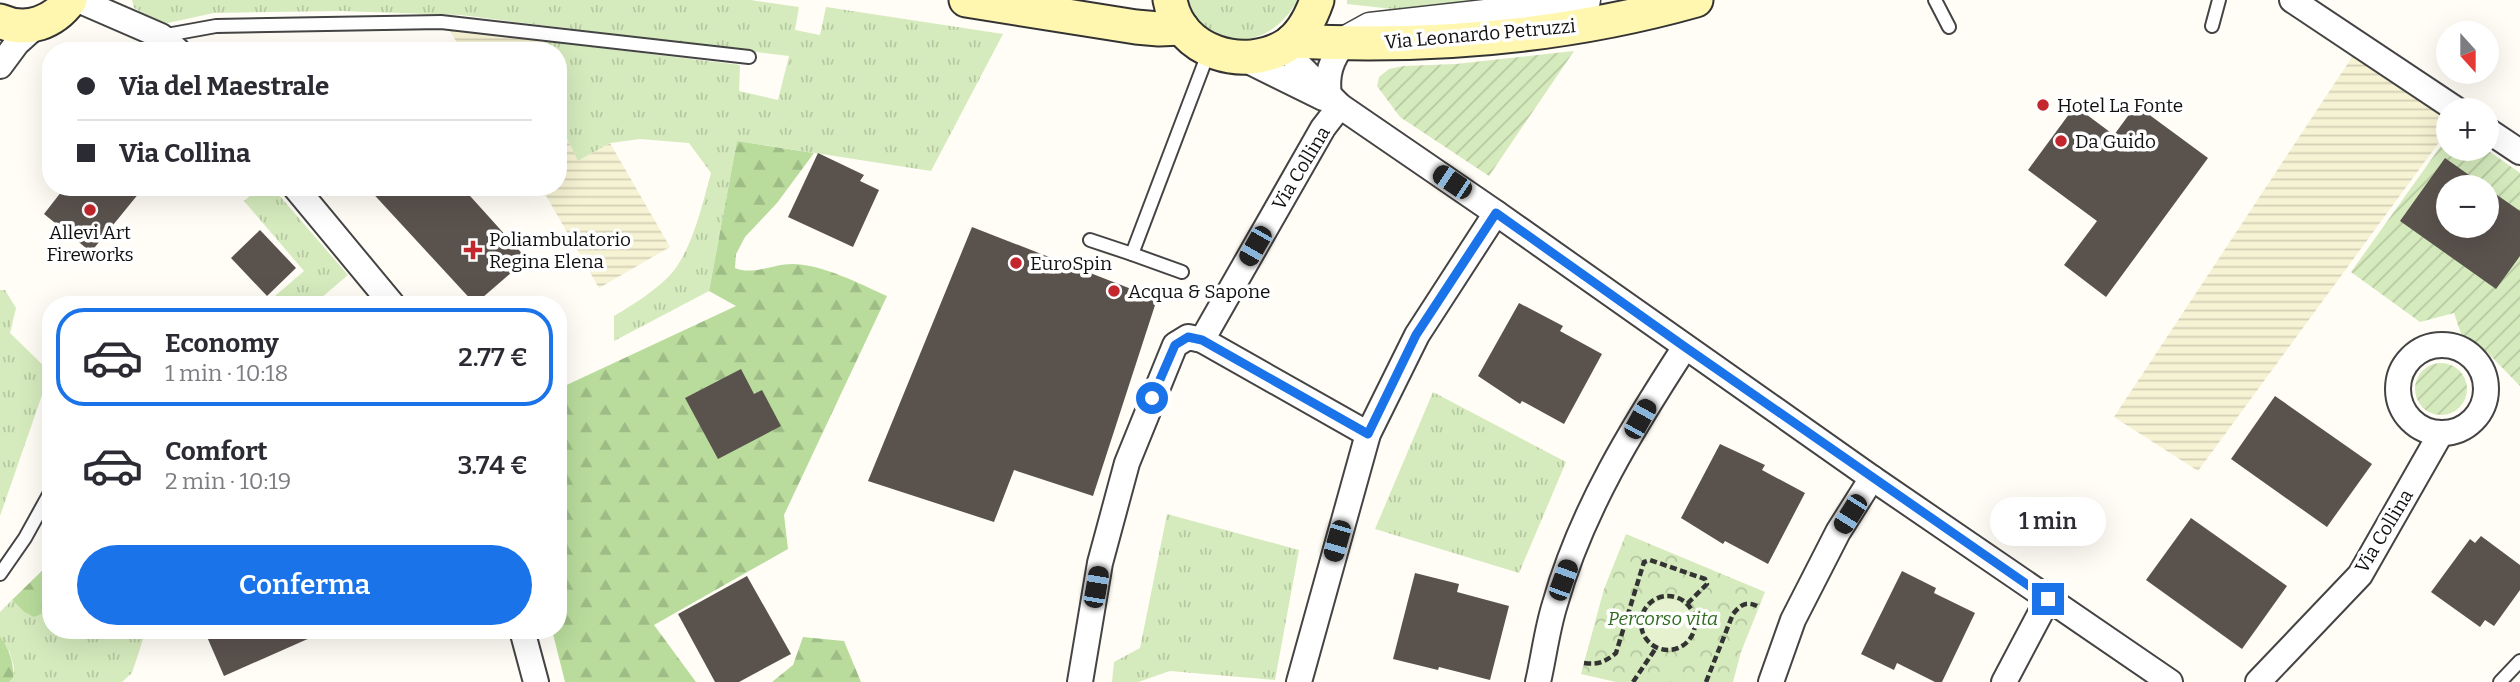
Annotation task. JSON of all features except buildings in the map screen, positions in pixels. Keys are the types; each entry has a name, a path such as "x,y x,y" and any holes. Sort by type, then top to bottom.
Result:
{"main road":[{"path":"0,21 22,26 37,24 51,19 71,0"},
{"path":"966,0 1159,29 1176,14 1190,37 1209,51 1242,58 1265,55 1289,43 1310,18 1317,0"},
{"name":"Via Leonardo Petruzzi","path":"1289,43 1504,37 1624,18 1696,0"}],"street":[{"path":"78,0 167,42"},
{"name":"Via Leonardo Petruzzi","path":"1344,43 1370,28 1529,10 1585,0"},
{"path":"2292,0 2439,98"},
{"path":"0,66 17,43 37,24"},
{"name":"Via Collina","path":"1289,43 1298,64 1334,101"},
{"name":"Via Collina","path":"1202,340 1323,128 1334,101 1327,81 1330,67 1344,43"},
{"name":"Via Collina","path":"1242,58 1334,101 1872,478 2170,682"},
{"path":"2499,138 2520,152"},
{"path":"302,196 385,296"},
{"path":"1299,682 1368,434 1416,335 1496,213"},
{"path":"1080,682 1100,563 1127,463 1175,345 1188,337 1202,340 1368,434"},
{"path":"1538,682 1555,604 1590,509 1653,396 1685,347"},
{"name":"Via Collina","path":"2258,682 2360,575 2441,433"},
{"path":"1771,682 1793,620 1839,532 1872,478"},
{"path":"2004,682 2048,599"},
{"path":"524,639 536,682"}],"lane":[{"path":"1935,0 1950,27"},
{"path":"2212,26 2219,0"},
{"path":"172,42 216,26 441,22 750,57"},
{"path":"1132,254 1209,51"},
{"path":"1090,240 1182,272"},
{"path":"0,574 42,507"},
{"path":"2500,682 2520,661"}],"path":[{"path":"1584,663 1595,665 1605,662 1616,653 1644,562 1650,560 1705,579 1707,584 1687,604"},
{"path":"1672,596 1687,604 1695,617 1695,625 1685,645 1671,651 1656,648 1649,643 1640,620 1648,604 1655,599 1672,596"},
{"path":"1706,682 1733,614 1740,605 1750,603 1759,607"},
{"path":"1633,682 1656,648"}],"shaded area":[{"path":"448,28 544,42 457,42"},
{"path":"2356,51 2436,108 2436,146 2198,471 2114,417"},
{"path":"567,138 578,161 610,143 670,247 599,288 546,196 567,196"}],"green space":[{"path":"132,0 750,0 799,7 795,30 820,35 826,7 1003,34 931,171 737,141 709,291 614,341 614,316 658,286 679,264 696,226 711,173 689,143 640,139 610,143 578,161 567,138 567,44 740,65 739,91 778,100 789,56 461,15 341,11 214,13 163,24 134,8"},
{"path":"1186,0 1297,0 1286,17 1273,29 1241,39 1224,37 1209,30 1196,18"},
{"path":"1347,0 1518,0 1402,10 1347,4"},
{"path":"1574,51 1489,176 1400,117 1377,86 1379,77 1389,69 1404,66 1456,64"},
{"path":"737,141 814,153 777,203 745,237 736,254 735,268 749,271 787,264 806,265 842,276 887,296 784,515 788,549 654,625 696,682 565,682 554,639 567,639 567,385 736,306 709,291"},
{"path":"2436,153 2436,161 2499,161 2499,158 2520,173 2520,386 2487,352 2462,337 2454,313 2420,322 2351,272"},
{"path":"250,196 280,196 348,275 323,296 275,296 304,271 244,201"},
{"path":"0,290 5,290 16,308 10,333 42,364 42,395 0,516"},
{"path":"2441,363 2451,365 2459,371 2465,379 2465,399 2459,407 2451,413 2441,415 2431,413 2423,407 2417,399 2415,389 2417,379 2423,371 2431,365"},
{"path":"1433,392 1566,462 1519,573 1375,529"},
{"path":"1167,514 1299,550 1275,680 1170,671 1138,682 1112,682 1114,662 1140,648"},
{"name":"Percorso vita","path":"1626,534 1765,592 1741,652 1733,682 1616,682 1581,674 1604,589"},
{"path":"42,571 42,614 34,617 12,600"},
{"path":"1668,599 1686,606 1693,624 1686,642 1668,649 1650,642 1643,624 1650,606"},
{"path":"12,600 23,611 42,612 42,639 143,639 132,673 122,682 9,682 13,678 14,667 10,653 0,636 0,612"},
{"path":"0,636 12,661 13,678 9,682 0,682"},
{"path":"803,637 844,641 861,682 772,682 793,665"}],"place":[{"name":"Hotel La Fonte","path":"2043,105"},
{"name":"Da Guido","path":"2061,141"},
{"name":"Allevi Art Fireworks","path":"90,210"},
{"name":"Poliambulatorio Regina Elena","path":"473,250"},
{"name":"EuroSpin","path":"1016,263"},
{"name":"Acqua & Sapone","path":"1114,291"}],"route":[{"path":"1152,398 1175,345 1188,337 1202,340 1368,434 1416,335 1496,213 2048,599"}]}
